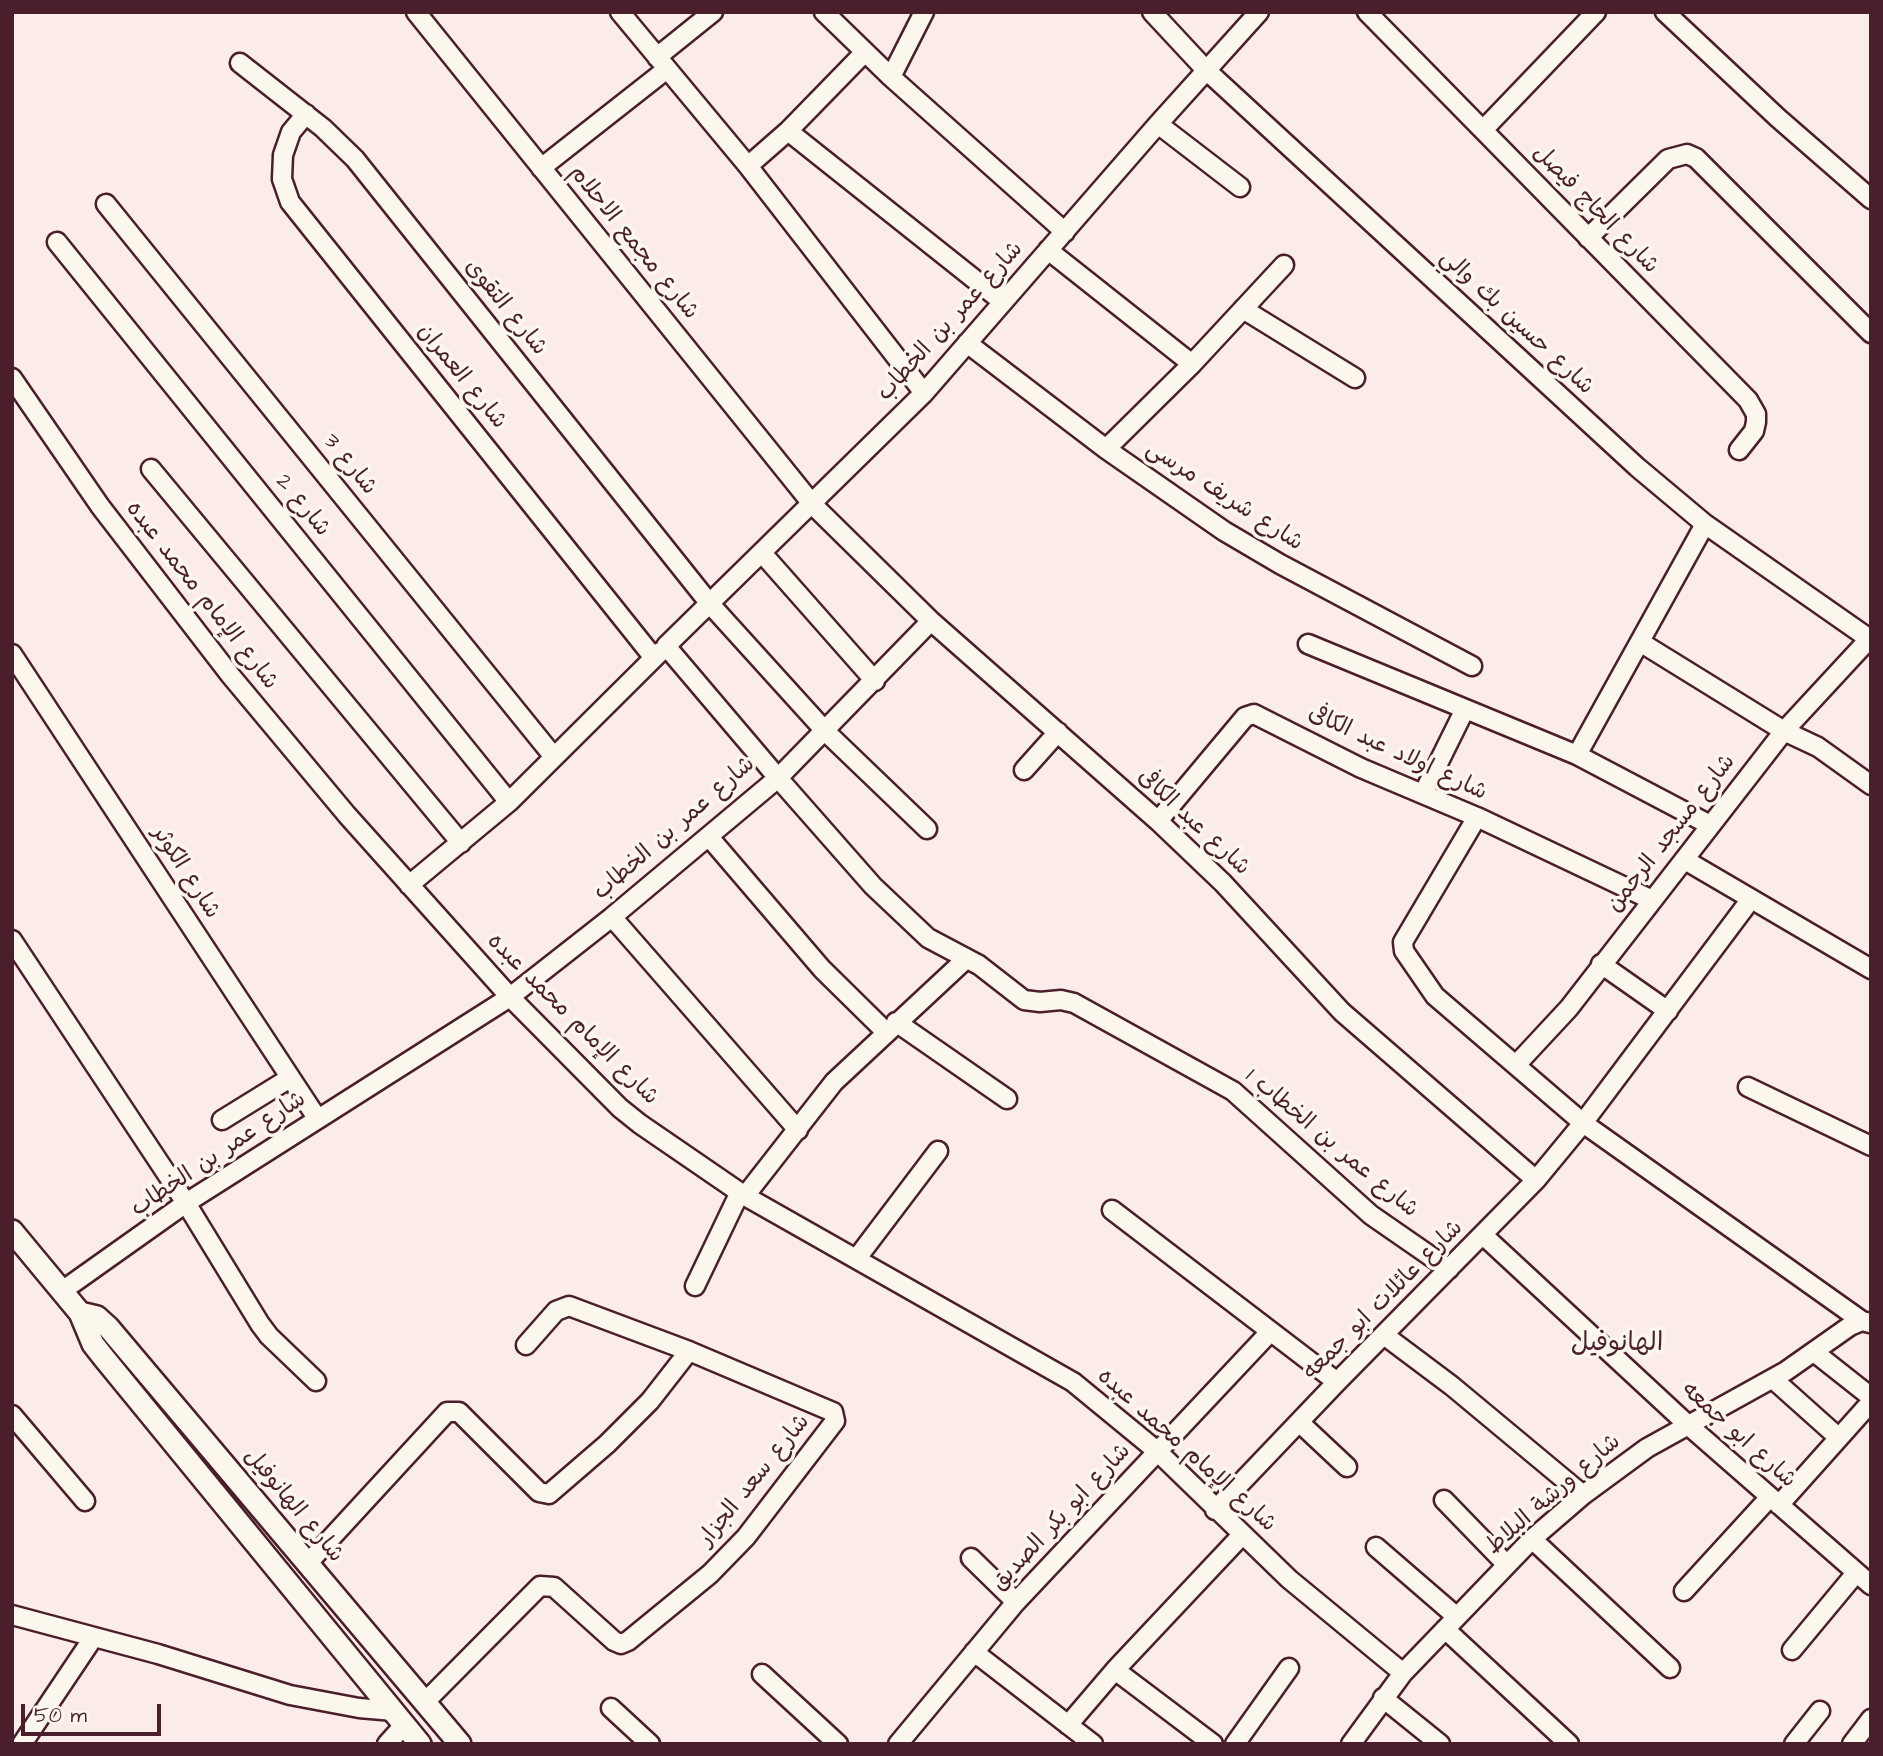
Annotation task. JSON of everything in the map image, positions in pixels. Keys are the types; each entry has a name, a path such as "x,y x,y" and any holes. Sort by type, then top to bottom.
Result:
{"street":[{"name":"شارع مجمع الاحلام","path":"416,12 813,505"},
{"path":"620,12 748,166 924,393"},
{"path":"541,168 662,63 713,12"},
{"path":"824,12 864,53 1065,232"},
{"path":"891,77 924,12"},
{"name":"شارع حسين بك والي","path":"1152,12 1206,70 1637,467 1705,524 1870,639"},
{"name":"شارع عمر بن الخطاب","path":"62,1291 186,1203 510,998 612,917 778,778 660,652 813,505 924,393 1157,124 1259,12"},
{"name":"شارع الحاج فيصل","path":"1367,12 1753,406 1756,414 1754,431 1739,450"},
{"path":"1483,130 1596,12"},
{"path":"1665,12 1778,118 1871,199"},
{"path":"748,166 788,131 864,53"},
{"name":"شارع التقوى","path":"240,63 306,114 355,159 710,604 826,732 928,829"},
{"name":"شارع العمران","path":"306,114 291,132 283,155 282,179 290,202 660,652"},
{"path":"1157,124 1240,187"},
{"path":"788,131 1003,302"},
{"path":"1588,238 1668,159 1687,155 1696,158 1871,333"},
{"name":"شارع 3","path":"106,204 554,757"},
{"name":"شارع 2","path":"57,242 509,802"},
{"path":"1048,250 1192,364"},
{"path":"1106,449 1192,364 1284,265"},
{"path":"1243,309 1355,378"},
{"name":"شارع شريف مرسى","path":"967,343 1106,449 1224,531 1280,564 1472,666"},
{"name":"شارع الإمام محمد عبده","path":"12,378 100,506 231,676 409,885 510,998 620,1108 743,1194 1053,1368 1095,1398 1157,1451 1289,1579 1403,1673"},
{"path":"151,469 461,843"},
{"name":"شارع عبد الكافى","path":"813,505 931,621 1058,732 1223,883 1342,1012 1536,1180"},
{"path":"1577,755 1705,524"},
{"path":"762,553 875,681"},
{"path":"778,778 826,732 931,621"},
{"name":"شارع مسجد الرحمن","path":"1516,1065 1569,1008 1784,731 1870,639"},
{"path":"1640,642 1784,731 1818,747 1871,785"},
{"path":"1308,644 1577,755 1710,825"},
{"path":"409,885 509,802 660,652"},
{"name":"شارع الكوثر","path":"12,654 317,1118"},
{"path":"1423,794 1465,709"},
{"name":"شارع اولاد عبد الكافى","path":"1157,821 1250,714 1361,768 1477,817 1653,900"},
{"path":"1024,770 1058,732"},
{"name":"شارع عمر بن الخطاب 1","path":"778,778 882,895 928,938 982,967 1024,1000 1061,1000 1074,1003 1233,1091 1371,1215 1449,1269"},
{"path":"1477,817 1403,942 1404,951 1434,996 1583,1123 1867,1322"},
{"path":"709,837 822,969 891,1027 1007,1099"},
{"path":"1685,860 1871,969"},
{"name":"شارع عائلات ابو جمعه","path":"1216,1510 1336,1382 1536,1180 1583,1123 1751,899"},
{"path":"612,917 797,1130"},
{"path":"12,940 186,1203 260,1324 316,1381"},
{"path":"695,1286 743,1194 834,1082 966,959"},
{"path":"1601,964 1668,1011"},
{"path":"222,1120 290,1078"},
{"path":"1748,1087 1871,1146"},
{"path":"857,1258 939,1151"},
{"path":"1112,1210 1336,1382"},
{"name":"شارع الهانوفيل","path":"12,1231 80,1313 93,1344 104,1358 420,1744"},
{"name":"شارع ابو جمعه","path":"1483,1235 1688,1425 1864,1579"},
{"path":"308,1563 447,1412 459,1412 539,1492 549,1494 607,1444 650,1401 689,1351 569,1306 556,1311 526,1345"},
{"name":"شارع الهانوفيل","path":"80,1313 97,1317 108,1327 460,1744"},
{"name":"شارع ورشة البلاط","path":"1351,1744 1403,1673 1532,1539 1583,1495 1647,1448 1773,1379 1850,1326 1867,1322"},
{"name":"شارع ابو بكر الصديق","path":"898,1744 1016,1602 1270,1332"},
{"path":"1384,1335 1452,1386 1583,1495"},
{"name":"شارع سعد الجزار","path":"425,1702 540,1586 554,1587 614,1641 621,1644 628,1642 710,1574 746,1537 835,1421 835,1415 689,1351"},
{"path":"1684,1591 1839,1438 1871,1399 1814,1352"},
{"path":"1773,1379 1839,1438"},
{"path":"14,1420 85,1501"},
{"path":"1299,1422 1347,1467"},
{"path":"1444,1500 1507,1565"},
{"path":"1068,1725 1115,1670 1242,1535"},
{"path":"1532,1539 1670,1668"},
{"path":"1376,1547 1569,1744"},
{"path":"971,1558 1016,1602"},
{"path":"1792,1650 1864,1579"},
{"path":"12,1615 158,1654 290,1695 399,1718 387,1744"},
{"path":"22,1744 93,1638"},
{"path":"974,1652 1093,1744"},
{"path":"1235,1744 1289,1668"},
{"path":"1115,1670 1213,1744"},
{"path":"762,1674 838,1744"},
{"path":"1383,1698 1440,1744"},
{"path":"611,1708 650,1744"},
{"path":"1794,1744 1820,1711"},
{"path":"1852,1744 1871,1719"}],"district":[{"name":"الهانوفيل","path":"1617,1345"}]}
